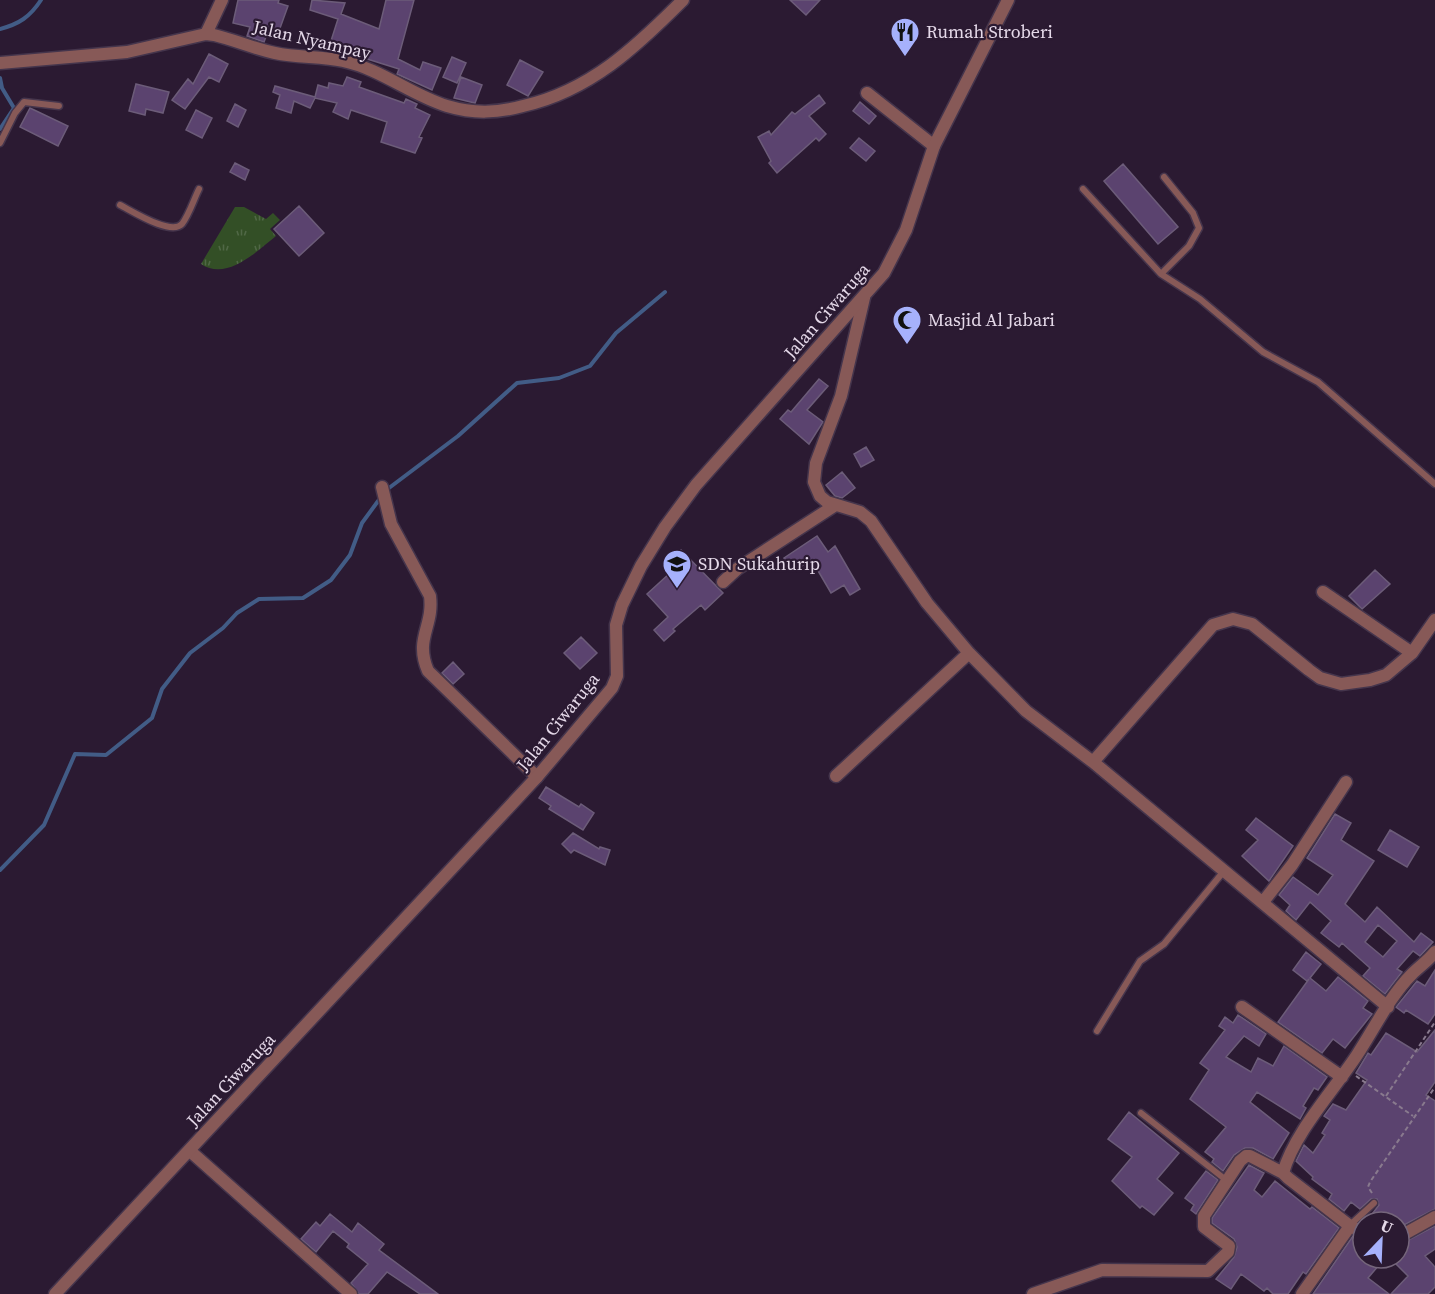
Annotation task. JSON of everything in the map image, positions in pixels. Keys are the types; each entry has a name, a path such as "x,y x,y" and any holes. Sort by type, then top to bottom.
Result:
{"street":[{"path":"206,34 222,0"},
{"name":"Jalan Nyampay","path":"0,63 127,52 206,34 274,53 343,61 378,73 445,105 468,111 496,113 550,100 578,88 625,55 683,0"},
{"name":"Jalan Ciwaruga","path":"55,1294 537,777 612,688 617,676 616,625 622,605 665,527 696,485 884,273 906,230 934,146 1008,0"},
{"path":"867,93 934,146"},
{"path":"864,298 842,396 816,463 814,482 820,496 834,506 860,512 871,521 927,603 969,653 1026,711 1093,762 1388,1007"},
{"path":"382,487 391,524 430,596 432,609 421,645 421,656 428,671 537,777"},
{"path":"723,582 743,564 834,506"},
{"path":"1323,592 1412,653"},
{"path":"1093,762 1213,625 1233,620 1252,624 1320,678 1341,684 1386,675 1412,653 1435,620"},
{"path":"836,776 969,653"},
{"path":"1263,902 1292,865 1346,782"},
{"path":"1283,1173 1301,1136 1388,1007 1411,975 1424,966 1435,952"},
{"path":"1242,1007 1344,1073"},
{"path":"190,1151 351,1294"},
{"path":"1033,1294 1102,1270 1208,1271 1228,1252 1227,1243 1203,1225 1204,1216 1226,1180 1246,1155 1283,1173 1350,1226 1302,1294"},
{"path":"1411,1230 1435,1217"}],"lane":[{"path":"0,142 15,113 24,102 59,106"},
{"path":"1161,274 1190,246 1199,228 1193,213 1164,177"},
{"path":"120,205 166,228 175,228 182,224 199,189"},
{"path":"1083,189 1161,274 1200,299 1219,318 1263,352 1318,382 1435,484"},
{"path":"1097,1031 1140,961 1164,944 1224,870"},
{"path":"1141,1113 1226,1180"},
{"path":"1350,1226 1374,1203"}],"path":[{"path":"1386,1096 1435,1022"},
{"path":"1344,1073 1386,1096 1413,1116"},
{"path":"1374,1203 1376,1196 1370,1190 1370,1182 1435,1087"}],"green space":[{"path":"235,207 244,207 266,219 273,213 280,220 270,229 276,236 242,262 231,267 211,269 201,264"}],"building":[{"path":"238,0 279,0 278,3 288,6 279,31 270,26 264,42 247,36 250,27 233,23"},
{"path":"312,0 345,3 341,14 379,29 386,0 414,0 398,59 420,70 423,62 441,68 432,90 397,74 399,69 329,47 338,19 310,10"},
{"path":"790,0 820,0 806,15"},
{"path":"209,54 228,64 219,82 209,77 185,109 172,100 188,79 193,84"},
{"path":"452,57 466,63 457,83 443,77"},
{"path":"520,60 543,72 528,96 507,85"},
{"path":"347,77 361,82 359,87 404,103 406,99 417,104 415,108 430,115 419,137 422,138 415,153 381,142 387,122 351,110 348,119 333,112 337,103 315,98 310,108 294,101 291,113 276,108 280,95 273,92 275,86 315,97 318,85 328,88 329,83 343,86"},
{"path":"461,77 482,85 475,103 454,98"},
{"path":"136,84 169,92 163,113 146,109 145,115 129,111"},
{"path":"819,95 825,103 809,116 826,134 819,141 816,138 777,173 769,163 771,161 758,137 769,131 771,135 792,112 795,114"},
{"path":"860,102 876,116 869,124 853,111"},
{"path":"235,104 246,110 238,127 227,121"},
{"path":"30,108 68,126 58,146 20,127"},
{"path":"196,110 212,118 202,138 186,130"},
{"path":"859,138 875,151 866,161 850,148"},
{"path":"235,163 249,170 245,180 230,172"},
{"path":"1123,164 1178,227 1158,244 1104,181"},
{"path":"299,206 324,233 299,256 274,229"},
{"path":"819,379 828,386 807,410 823,422 809,444 780,419 788,410 791,412"},
{"path":"866,447 874,460 861,467 854,454"},
{"path":"842,472 855,488 842,498 835,496 826,485"},
{"path":"817,536 828,552 835,546 860,589 850,595 844,585 831,593 817,569 812,573 805,563 798,570 784,558"},
{"path":"681,550 723,593 705,610 701,605 673,629 675,631 664,641 654,630 668,617 647,594 670,573 664,567"},
{"path":"1375,570 1390,584 1362,609 1349,596"},
{"path":"581,637 597,653 580,669 564,653"},
{"path":"453,662 464,674 453,684 442,673"},
{"path":"546,787 579,807 581,804 594,813 583,830 549,809 551,806 539,798"},
{"path":"1335,814 1351,823 1341,840 1374,861 1345,904 1365,922 1377,907 1414,942 1421,933 1433,942 1420,956 1413,951 1397,969 1402,972 1385,994 1363,976 1370,968 1342,943 1339,947 1321,933 1331,921 1310,902 1296,920 1286,911 1290,905 1279,895 1293,877 1318,895 1333,875 1307,858","holes":["1378,925 1397,941 1383,957 1365,942"]},
{"path":"1256,818 1293,846 1269,881 1242,856 1258,840 1246,830"},
{"path":"1390,830 1419,847 1407,867 1378,850"},
{"path":"573,833 599,849 600,847 610,850 605,865 574,850 571,853 562,844"},
{"path":"1306,952 1321,964 1310,978 1326,991 1338,977 1368,1001 1363,1008 1372,1014 1345,1048 1333,1039 1322,1053 1278,1022 1309,979 1307,981 1293,970"},
{"path":"1435,970 1435,1014 1428,1024 1406,1010 1404,1013 1396,1007 1417,981 1425,986"},
{"path":"1238,1015 1266,1034 1259,1046 1244,1036 1226,1057 1251,1072 1258,1058 1273,1066 1284,1046 1327,1077 1318,1090 1314,1088 1303,1106 1306,1108 1300,1119 1257,1092 1250,1102 1289,1133 1273,1159 1253,1148 1245,1148 1234,1155 1223,1171 1205,1152 1226,1127 1190,1099 1209,1070 1200,1063 1225,1030 1219,1026 1225,1017 1233,1023"},
{"path":"1435,1030 1435,1082 1426,1095 1435,1101 1435,1209 1411,1221 1411,1210 1375,1210 1379,1205 1377,1199 1371,1199 1360,1209 1351,1202 1344,1211 1329,1199 1332,1194 1312,1179 1313,1177 1296,1161 1304,1145 1313,1153 1325,1135 1322,1133 1330,1120 1324,1116 1333,1104 1346,1110 1367,1080 1356,1073 1368,1053 1371,1055 1386,1033 1417,1052"},
{"path":"1129,1112 1179,1153 1157,1179 1173,1193 1154,1215 1142,1206 1140,1208 1112,1181 1132,1157 1108,1139"},
{"path":"1249,1165 1264,1173 1254,1190 1262,1197 1275,1181 1310,1209 1312,1207 1339,1228 1306,1274 1303,1272 1288,1294 1273,1294 1267,1288 1264,1291 1241,1274 1231,1289 1216,1279 1234,1257 1237,1247 1234,1239 1212,1223 1212,1218"},
{"path":"1206,1171 1218,1180 1196,1214 1191,1210 1194,1205 1185,1198"},
{"path":"330,1214 352,1232 358,1223 384,1244 379,1250 438,1294 420,1294 387,1272 368,1294 359,1294 351,1283 368,1264 347,1247 349,1244 333,1231 316,1252 301,1239 316,1222 320,1226"},
{"path":"1435,1226 1435,1249 1425,1256 1435,1267 1435,1287 1428,1294 1391,1294 1408,1276 1402,1270 1411,1270 1411,1239"},
{"path":"1351,1239 1351,1270 1375,1270 1368,1278 1389,1294 1313,1294"}],"waterway":[{"path":"0,29 24,19 41,0"},
{"path":"0,78 2,88 14,108 0,129"},
{"path":"385,491 458,436 517,383 559,378 590,366 616,333 665,292"},
{"path":"0,870 44,825 75,754 106,755 152,718 162,689 190,653 223,628 237,613 259,599 303,598 331,580 350,555 362,523 381,497"}],"place":[{"name":"Rumah Stroberi","path":"905,58"},
{"name":"Masjid Al Jabari","path":"907,346"},
{"name":"SDN Sukahurip","path":"677,590"}]}
